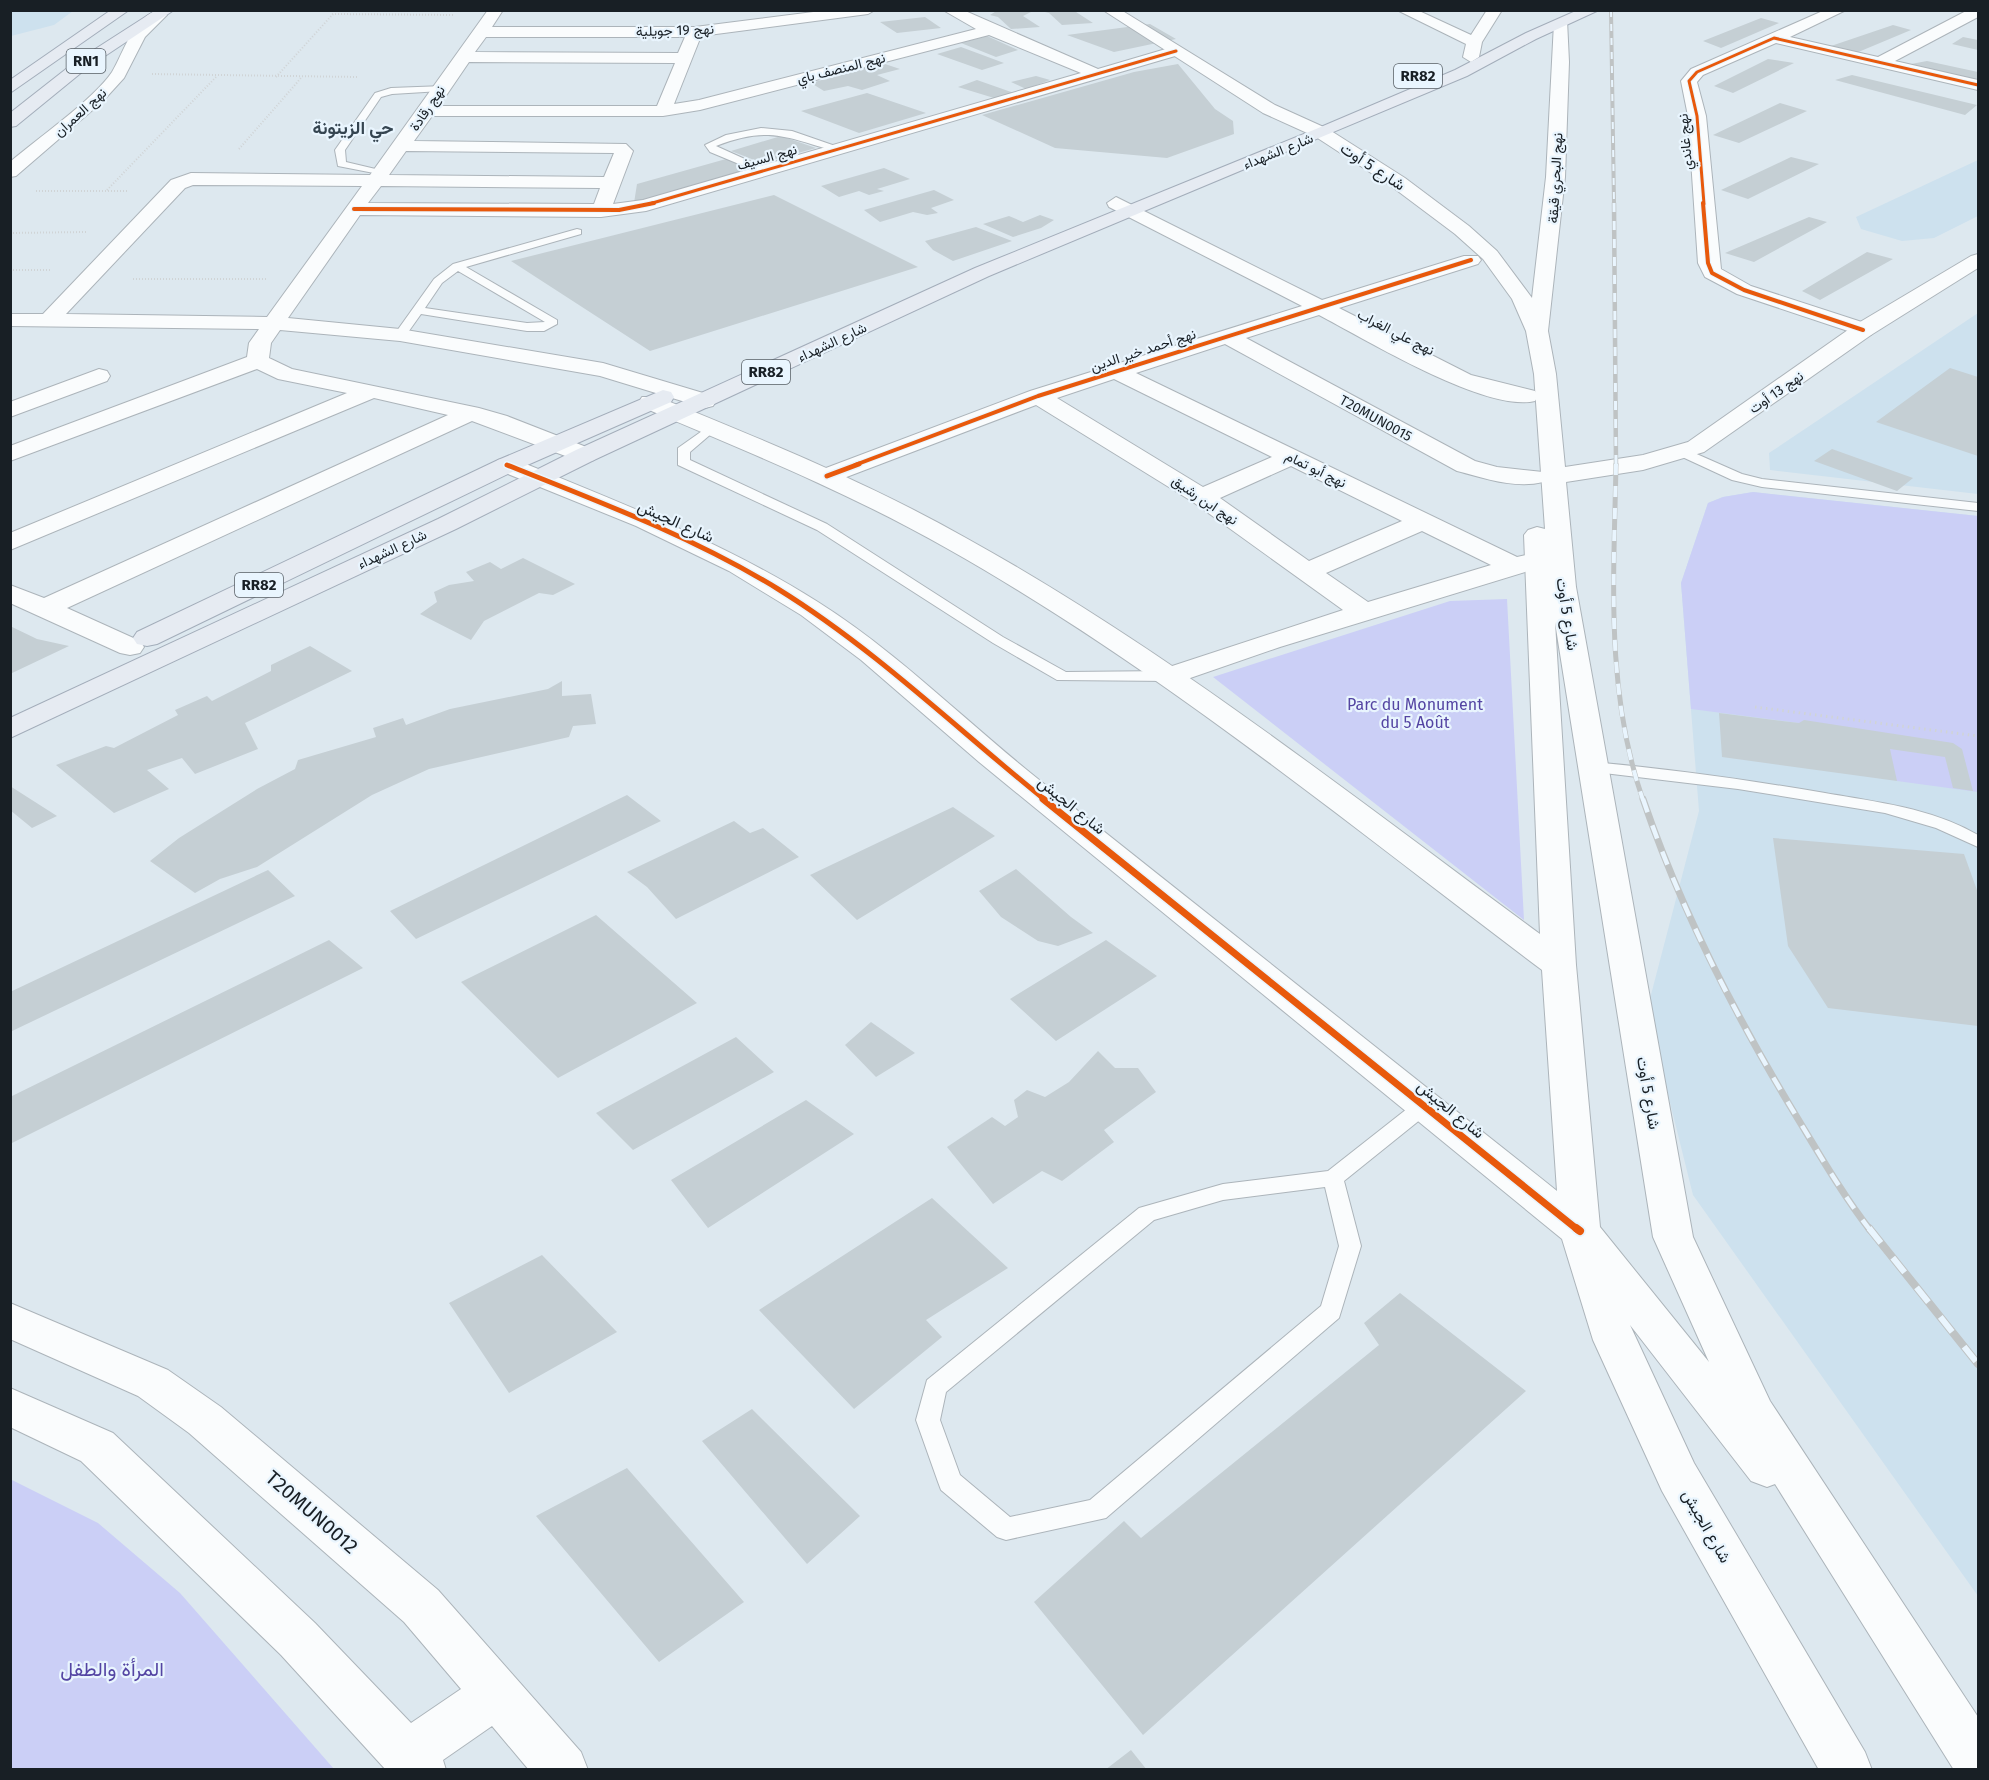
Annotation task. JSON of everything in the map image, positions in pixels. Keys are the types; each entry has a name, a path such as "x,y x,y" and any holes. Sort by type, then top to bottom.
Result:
{"main road":[{"name":"RN1","path":"10,88 122,10"},
{"name":"شارع الشهداء","path":"10,729 585,456 677,402 1124,206 1309,131 1461,73 1532,36 1592,10"},
{"name":"RN1","path":"10,122 81,65 163,13"},
{"name":"شارع الشهداء","path":"1309,131 1473,49 1532,36"},
{"name":"شارع الشهداء","path":"708,415 982,272 1124,206"},
{"name":"شارع الشهداء","path":"10,704 507,465 650,402"}],"street":[{"path":"729,10 750,24"},
{"name":"نهج 19 جويلية","path":"481,32 695,32 868,10"},
{"path":"950,10 990,30 1097,74"},
{"name":"شارع 5 أوت","path":"1110,10 1431,206 1490,255 1522,299 1524,325 1545,374 1544,477 1527,563 1580,1231"},
{"path":"1404,10 1473,49 1494,10"},
{"path":"1774,38 1839,10"},
{"path":"1879,63 1977,11"},
{"name":"نهج العمران","path":"10,172 98,98 118,75 138,35 163,13"},
{"name":"نهج رقادة","path":"258,361 260,343 303,279 427,111 494,13"},
{"name":"نهج البحري قيقة","path":"1524,325 1552,232 1562,82 1562,23"},
{"name":"نهج المنصف باي","path":"427,111 663,111 700,105 990,30"},
{"path":"663,111 695,32"},
{"path":"1774,38 1978,85"},
{"name":"نهج غاندي","path":"1774,38 1697,72 1689,81 1697,116 1708,263 1712,273 1744,290 1863,330"},
{"name":"نهج السيف","path":"354,210 601,211 646,205 1176,51"},
{"path":"463,57 684,58"},
{"path":"441,88 464,88"},
{"path":"649,88 672,88"},
{"name":"شارع 5 أوت","path":"1309,131 1411,208 1471,260 1484,280"},
{"path":"401,146 613,147 624,151 601,211"},
{"path":"49,320 183,181 377,177 611,183"},
{"name":"نهج علي الغراب","path":"1124,206 1462,380 1494,390 1527,396"},
{"name":"نهج أحمد خير الدين","path":"827,476 1038,396 1471,260"},
{"name":"نهج 13 أوت","path":"1544,477 1614,470 1696,447 1863,330 1978,260"},
{"path":"10,320 275,323 400,335 603,370 708,415 957,543 1064,608 1170,676 1559,964"},
{"name":"شارع 5 أوت","path":"1524,325 1516,328 1527,396 1563,586 1673,1237 1754,1413 1880,1611"},
{"name":"T20MUN0015","path":"1226,336 1466,466 1496,474 1544,477"},
{"path":"10,454 258,361 286,374 499,420 585,456"},
{"name":"نهج أبو تمام","path":"1117,372 1423,521 1527,563"},
{"path":"10,410 99,376"},
{"path":"10,542 372,392"},
{"name":"نهج ابن رشيق","path":"1038,396 1202,497 1365,613"},
{"path":"650,402 677,402"},
{"path":"45,608 471,413"},
{"path":"1202,497 1292,457"},
{"name":"شارع الجيش","path":"507,465 670,532 738,565 811,609 871,654 990,756 1580,1231 1614,1340 1678,1477 1847,1770"},
{"path":"1307,571 1423,521"},
{"path":"1170,676 1270,642 1527,563"},
{"path":"10,593 130,647"},
{"path":"1580,1231 1880,1611 1978,1761"},
{"name":"T20MUN0012","path":"10,1320 153,1383 205,1420 422,1606 563,1770"},
{"path":"10,1406 97,1447 298,1639 414,1762 497,1693"}],"lane":[{"path":"377,177 341,164 340,150 378,94 441,88"},
{"path":"762,171 713,150 710,145 758,129 779,130 839,149"},
{"path":"400,335 438,281 457,266 577,232"},
{"path":"418,310 526,327 544,327 554,322 457,266"},
{"path":"708,415 683,451 684,462 822,527 998,640 1063,677 1170,676"},
{"path":"1683,452 1737,477 1762,483 1978,507"},
{"path":"1593,767 1719,779 1882,808 1932,820 1978,843"},
{"path":"1333,1178 1350,1246 1331,1311 1097,1510 1006,1529 950,1482 928,1420 935,1387 1147,1214 1223,1192 1333,1178 1425,1106"}],"path":[{"path":"276,77 333,14 494,13"},
{"path":"118,75 358,77"},
{"path":"106,191 217,76"},
{"path":"213,179 302,78"},
{"path":"35,191 170,192"},
{"path":"10,233 132,232"},
{"path":"88,279 303,279"},
{"path":"1755,707 1978,737"}],"shaded area":[{"path":"11,10 73,11 54,25 11,36"},
{"path":"1978,160 1978,216 1934,238 1902,241 1861,229 1856,217"},
{"path":"1978,313 1978,494 1770,470 1769,453"},
{"path":"1753,492 1978,516 1978,1596 1693,1195 1647,1010 1699,811 1681,583 1708,503 1723,497"}],"green space":[{"path":"1753,492 1978,516 1978,792 1897,781 1799,723 1691,709 1681,583 1708,503 1723,497"},
{"name":"Parc du Monument du 5 Août","path":"1507,599 1524,920 1213,677 1450,601"},
{"name":"المرأة والطفل","path":"10,1479 98,1523 180,1593 334,1769 11,1769"}],"building":[{"path":"998,10 1035,10 1023,16 1040,27 1011,29 998,17 990,15"},
{"path":"1037,10 1073,10 1093,23 1062,25 1049,13"},
{"path":"925,17 941,28 897,33 880,22"},
{"path":"1761,18 1779,23 1721,48 1703,41"},
{"path":"1150,24 1176,39 1114,52 1067,35"},
{"path":"1893,25 1911,30 1856,53 1831,46"},
{"path":"987,36 1018,50 996,57 961,43"},
{"path":"1963,37 1978,40 1978,50 1952,44"},
{"path":"961,47 1004,63 982,70 937,54"},
{"path":"1768,59 1794,63 1733,93 1714,86"},
{"path":"1927,61 1978,72 1978,80 1911,64"},
{"path":"882,63 900,69 877,75 890,81 862,90 848,86 824,91 811,83"},
{"path":"1178,64 1215,109 1233,121 1234,134 1167,158 1055,148 982,115 1134,72"},
{"path":"1852,75 1977,105 1965,115 1835,80"},
{"path":"1036,76 1050,80 1026,89 1011,82"},
{"path":"977,80 1014,93 994,98 958,87"},
{"path":"867,93 926,113 859,133 801,111"},
{"path":"1780,103 1807,111 1739,143 1713,135"},
{"path":"781,136 816,148 762,163 731,151"},
{"path":"1791,157 1819,164 1748,199 1721,190"},
{"path":"726,159 750,169 634,203 637,184"},
{"path":"884,168 910,179 877,189 884,191 869,195 859,191 839,197 821,186"},
{"path":"934,190 954,200 931,208 938,213 927,215 913,212 880,222 864,210"},
{"path":"774,195 918,267 650,351 511,261"},
{"path":"1040,215 1054,220 1041,228 1013,237 983,224 1009,216 1023,222"},
{"path":"1809,217 1827,222 1754,262 1725,253"},
{"path":"976,227 1012,241 953,261 933,250 925,241"},
{"path":"1867,252 1893,259 1820,300 1802,291"},
{"path":"1950,368 1978,377 1978,456 1876,422"},
{"path":"1832,449 1913,478 1897,491 1814,461"},
{"path":"523,558 575,584 553,595 539,593 484,621 471,640 420,614 437,602 434,592 449,585 474,581 466,572 490,562 501,569"},
{"path":"10,626 37,639 69,646 10,674"},
{"path":"310,646 352,671 245,723 258,749 195,774 182,758 147,770 169,789 114,813 56,765 106,746 114,748 178,715 175,710 207,696 212,701 271,671 271,665"},
{"path":"562,681 562,696 591,694 596,724 573,726 569,737 429,769 372,795 257,867 220,879 195,893 150,861 179,838 257,789 295,769 298,760 376,737 373,728 403,718 406,725 450,709 548,689"},
{"path":"1719,713 1799,723 1804,720 1953,743 1962,749 1973,791 1953,788 1945,757 1890,749 1897,781 1722,757"},
{"path":"10,786 57,816 32,828 10,810"},
{"path":"627,795 661,821 416,939 390,911"},
{"path":"953,807 995,836 857,920 810,875"},
{"path":"734,821 750,833 763,828 799,857 676,919 647,887 627,872"},
{"path":"1773,838 1964,854 1978,893 1978,1026 1828,1008 1788,946"},
{"path":"1016,869 1093,933 1058,946 1038,941 1001,917 979,891"},
{"path":"268,870 295,896 10,1032 10,992"},
{"path":"596,915 697,1003 558,1078 461,982"},
{"path":"329,940 363,968 10,1144 10,1097"},
{"path":"1106,940 1157,976 1056,1041 1010,999"},
{"path":"871,1022 915,1053 876,1077 845,1045"},
{"path":"736,1037 774,1072 633,1150 596,1113"},
{"path":"1098,1051 1115,1068 1138,1068 1156,1092 1104,1130 1114,1142 1062,1181 1042,1171 993,1204 947,1147 992,1117 1005,1126 1018,1117 1014,1100 1027,1090 1045,1097 1069,1082"},
{"path":"806,1100 854,1134 708,1228 671,1180"},
{"path":"932,1198 1008,1268 926,1320 942,1337 854,1409 759,1310"},
{"path":"542,1255 617,1332 509,1393 449,1303"},
{"path":"1400,1293 1526,1391 1143,1735 1034,1602 1124,1521 1141,1538 1379,1345 1364,1323"},
{"path":"752,1409 860,1516 807,1564 702,1441"},
{"path":"627,1468 744,1602 659,1662 536,1516"},
{"path":"1131,1750 1147,1770 1105,1770"}],"railway":[{"path":"1611,10 1614,204"},
{"path":"1614,203 1616,464"},
{"path":"1616,464 1614,634 1617,676 1622,717 1643,800"},
{"path":"1643,799 1692,923 1753,1042 1841,1190 1870,1230"},
{"path":"1869,1228 1978,1364"}],"cycle path":[{"path":"1863,330 1744,290 1712,273 1708,263 1697,116 1689,81 1697,72 1774,38 1978,85"},
{"path":"354,209 619,210 646,205 1176,51"},
{"path":"827,476 1038,396 1471,260"},
{"path":"507,465 683,537 739,566 820,617 858,645 1040,796 1580,1231"}],"district":[{"name":"حي الزيتونة","path":"353,128"}]}
